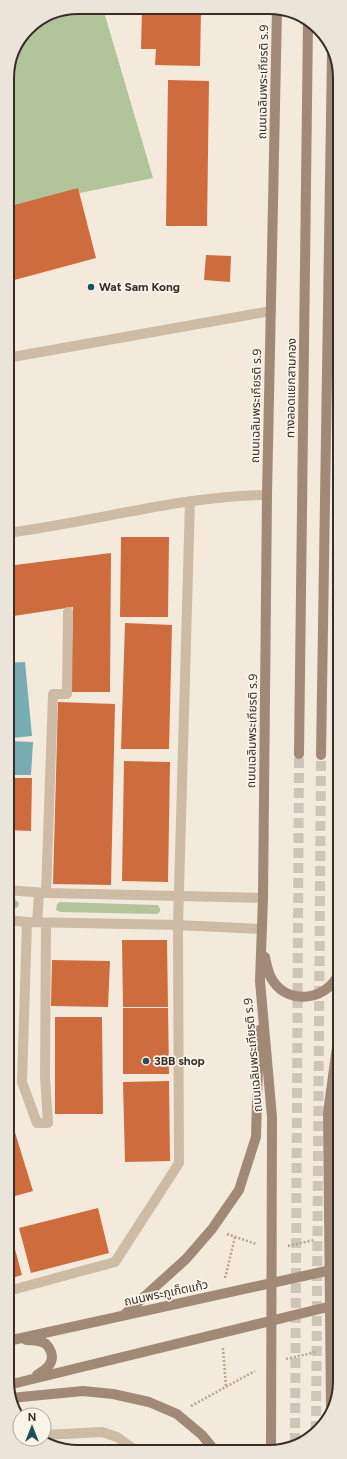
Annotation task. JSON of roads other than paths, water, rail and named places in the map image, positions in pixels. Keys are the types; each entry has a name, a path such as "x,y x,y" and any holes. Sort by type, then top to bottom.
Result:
{"main road":[{"name":"ถนนเฉลิมพระเกียรติ ร.9","path":"271,1445 272,1117 260,981 263,898 267,495 277,15"},
{"name":"ทางลอดแยกสามกอง","path":"299,754 308,27"},
{"path":"321,755 332,67"},
{"path":"262,929 267,972 273,982 282,991 292,996 304,998 315,996 326,991 333,983"},
{"path":"124,1315 186,1259 212,1229 239,1190 256,1137 260,981"},
{"path":"333,1077 328,1113 329,1270 333,1293"},
{"name":"ถนนพระภูเก็ตแก้ว","path":"14,1340 333,1269"},
{"path":"14,1383 333,1305"},
{"path":"331,1398 330,1348 333,1322"},
{"path":"18,1339 36,1341 45,1344 50,1349 52,1356 51,1363 47,1369 28,1380"},
{"path":"16,1397 83,1391 113,1394 149,1402 177,1414 202,1435 210,1445"}],"street":[{"path":"14,357 271,311"},
{"path":"14,530 190,501 267,495"},
{"path":"14,1289 115,1262 179,1163 178,895 190,501"},
{"path":"37,922 48,1124 37,1124 22,1082 37,922 42,893 53,694 67,694 68,612"},
{"path":"14,891 42,893 263,898"},
{"path":"14,920 262,929"},
{"path":"52,1434 102,1432 117,1437 128,1445"}],"water":[{"path":"25,662 32,736 14,738 14,663"},
{"path":"14,741 33,742 31,775 14,775"}],"tunnel":[{"path":"295,1439 299,754"},
{"path":"316,1424 321,755"}],"place":[{"name":"Wat Sam Kong","path":"91,287"},
{"name":"3BB shop","path":"146,1061"}]}
